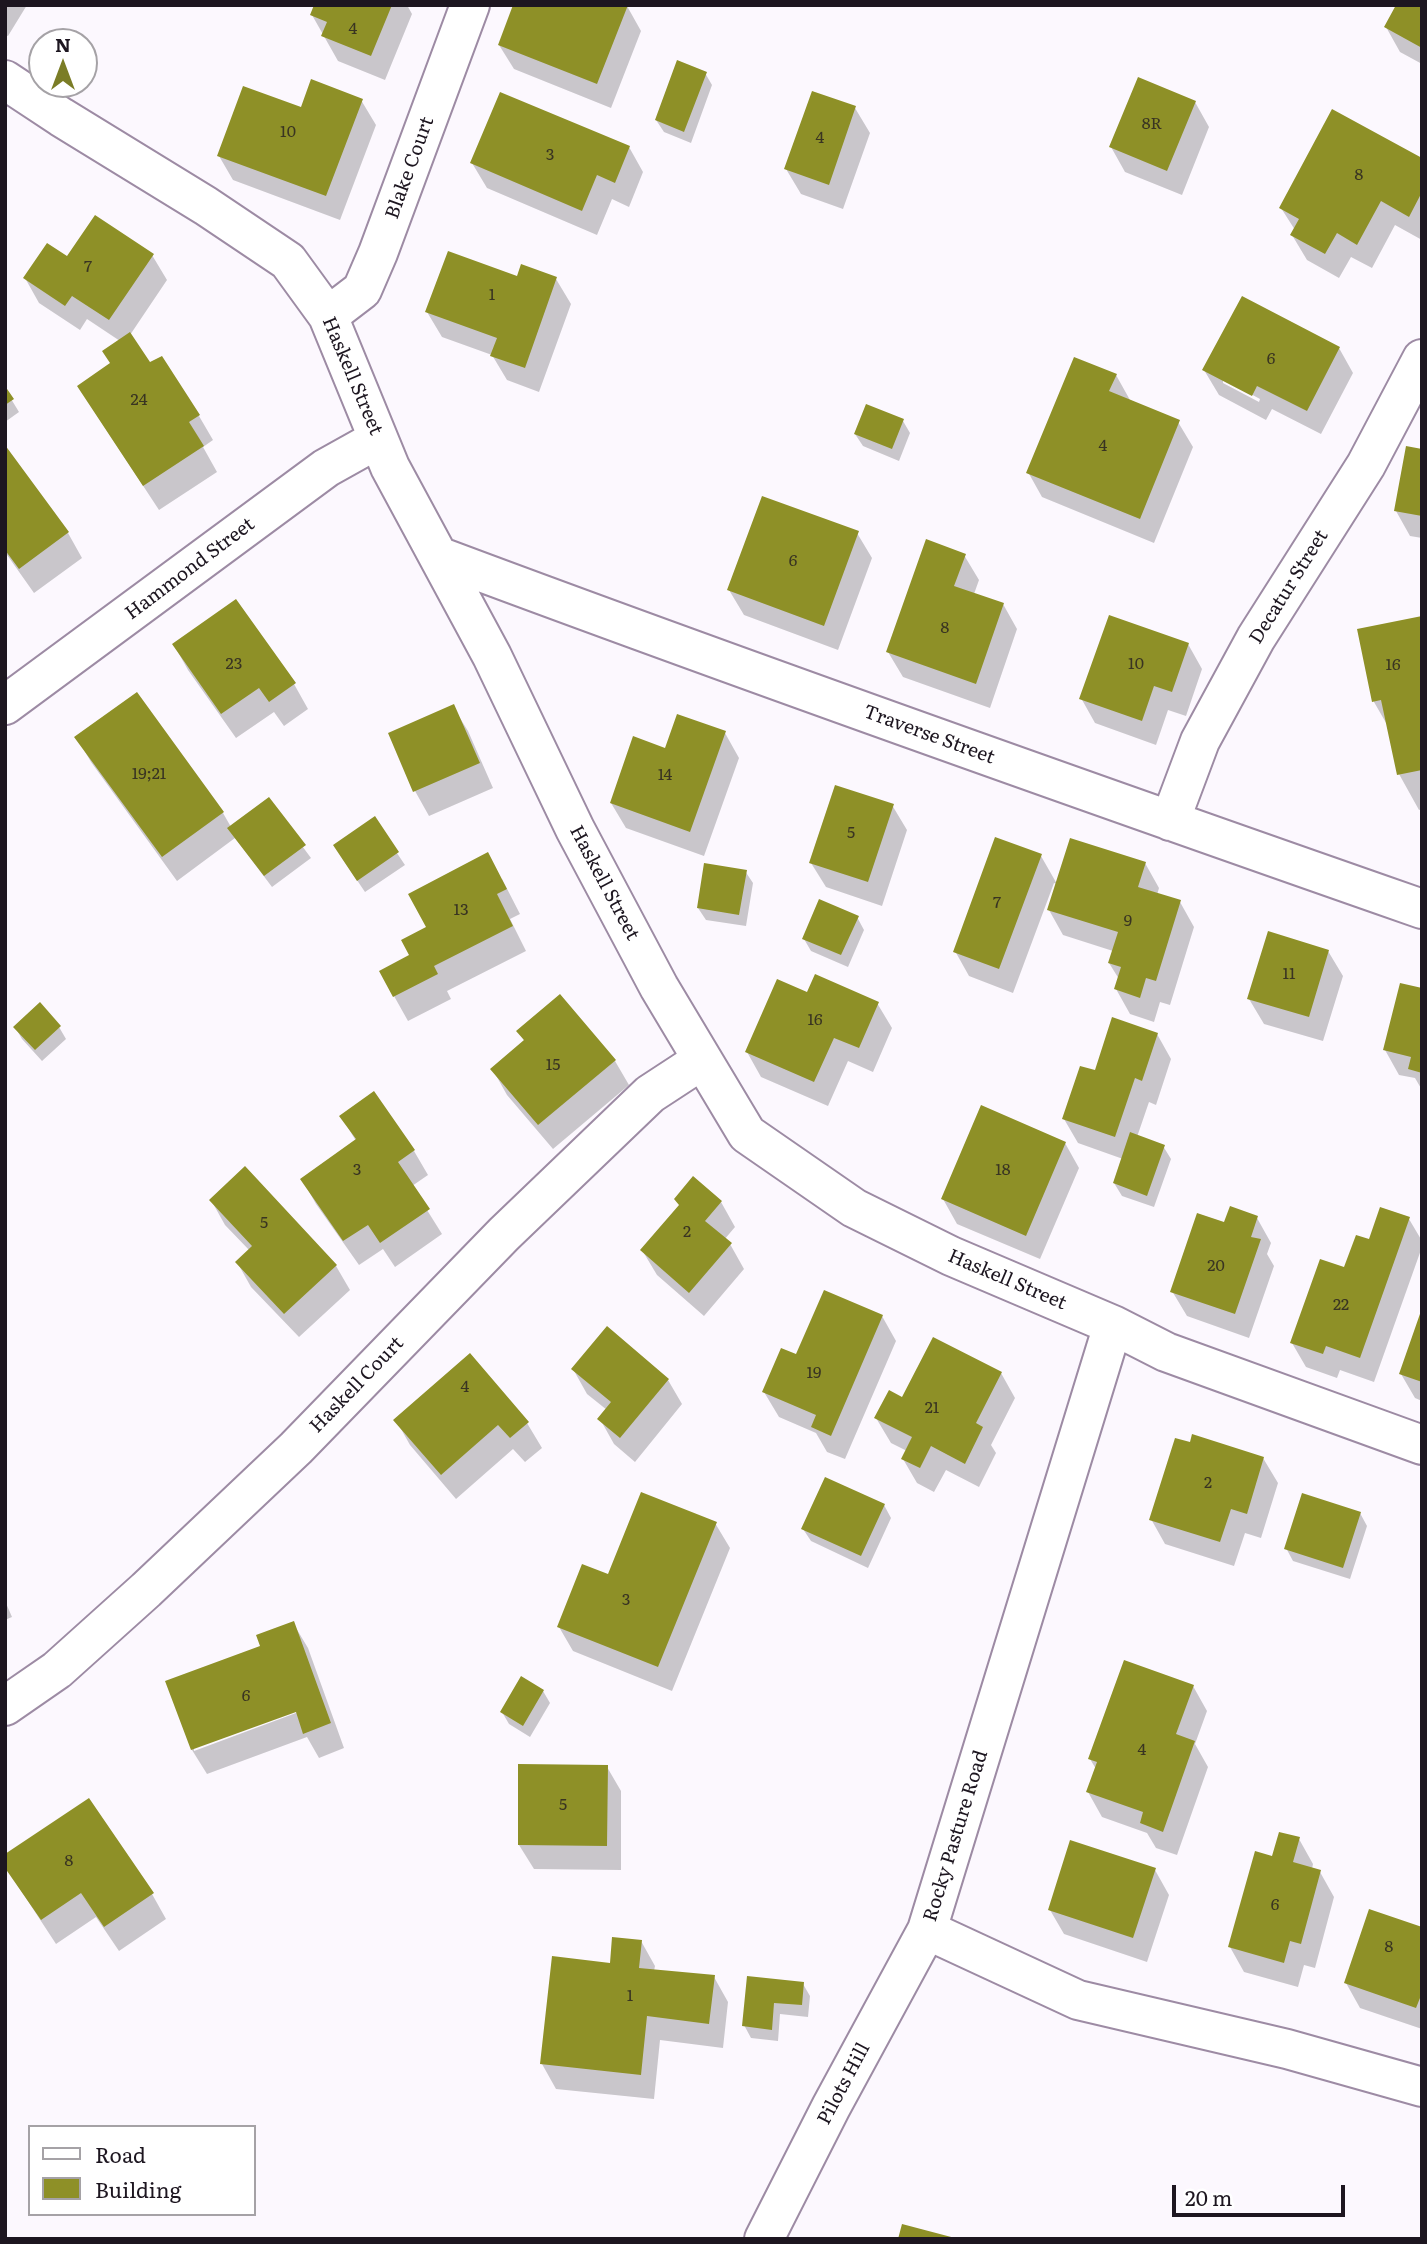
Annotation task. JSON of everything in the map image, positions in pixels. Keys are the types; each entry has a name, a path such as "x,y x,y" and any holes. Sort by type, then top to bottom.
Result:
{"street":[{"name":"Blake Court","path":"328,316 362,290 470,5"},
{"name":"Haskell Street","path":"5,80 206,206 288,261 328,316 390,467 492,656 575,829 660,987 747,1134 853,1208 951,1256 1113,1325 1166,1352 1422,1445"},
{"name":"Decatur Street","path":"1170,821 1200,741 1256,638 1366,465 1422,359"},
{"name":"Hammond Street","path":"5,705 326,468 378,439"},
{"name":"Traverse Street","path":"438,556 1170,821 1422,909"},
{"name":"Haskell Court","path":"5,1706 57,1670 296,1448 504,1234 649,1094 702,1060"},
{"name":"Rocky Pasture Road","path":"1113,1325 927,1930 1078,2000 1287,2049 1422,2087"},
{"name":"Pilots Hill","path":"764,2239 831,2107 927,1930"}],"building":[{"path":"314,5 392,5 371,56 321,36 327,22 310,15"},
{"path":"513,5 628,5 597,84 498,45"},
{"path":"1396,5 1422,5 1422,48 1384,27"},
{"path":"677,60 707,72 684,132 655,120"},
{"path":"1138,77 1196,101 1167,171 1109,147"},
{"path":"311,79 363,99 326,196 217,156 243,86 301,107"},
{"path":"812,91 856,106 829,185 784,169"},
{"path":"500,92 630,146 615,183 597,175 582,211 470,163"},
{"path":"1332,109 1422,158 1422,192 1409,217 1381,201 1357,245 1337,233 1325,254 1290,235 1299,219 1279,208"},
{"path":"95,215 154,254 109,320 72,296 65,306 23,278 47,243 67,256"},
{"path":"448,251 517,276 521,264 557,277 525,368 490,356 497,338 425,312"},
{"path":"1242,296 1340,347 1307,411 1257,386 1252,396 1202,370"},
{"path":"130,332 150,362 162,356 200,415 189,422 204,446 143,486 77,386 110,363 102,351"},
{"path":"1074,357 1117,374 1109,391 1180,420 1140,519 1026,473"},
{"path":"5,386 14,399 5,405"},
{"path":"866,404 904,419 892,449 854,434"},
{"path":"5,445 69,532 19,569 5,550"},
{"path":"1406,446 1422,449 1422,516 1394,511"},
{"path":"762,496 859,531 824,626 727,590"},
{"path":"926,539 966,554 954,586 1004,603 976,684 886,652"},
{"path":"236,599 296,683 269,702 259,688 221,714 172,644"},
{"path":"1109,615 1189,643 1172,692 1154,686 1142,721 1079,699"},
{"path":"1422,616 1422,770 1397,775 1381,700 1372,702 1357,629"},
{"path":"137,692 224,812 162,857 74,737"},
{"path":"454,704 480,763 413,792 388,733"},
{"path":"677,714 726,731 690,832 610,803 633,736 665,748"},
{"path":"835,785 894,804 868,882 809,863"},
{"path":"269,797 306,845 264,876 227,828"},
{"path":"375,816 399,852 357,881 333,845"},
{"path":"995,837 1042,854 999,969 953,952"},
{"path":"1070,838 1146,862 1138,887 1181,900 1156,981 1146,978 1140,998 1114,989 1121,967 1108,963 1118,932 1047,910"},
{"path":"488,852 507,889 497,894 513,926 434,966 438,974 393,997 379,971 409,955 401,940 426,927 408,894"},
{"path":"704,863 747,870 739,915 697,908"},
{"path":"819,899 859,916 841,955 802,939"},
{"path":"1268,931 1329,950 1309,1017 1247,999"},
{"path":"815,974 879,1002 859,1048 834,1038 814,1082 745,1052 777,979 807,992"},
{"path":"1400,983 1422,988 1422,1073 1408,1069 1411,1057 1383,1050"},
{"path":"560,994 616,1060 538,1125 490,1069 524,1040 516,1031"},
{"path":"40,1002 61,1026 35,1050 13,1027"},
{"path":"1112,1017 1158,1033 1142,1081 1135,1078 1115,1137 1062,1119 1080,1066 1095,1070"},
{"path":"374,1091 415,1150 398,1162 430,1209 380,1243 368,1225 343,1241 300,1179 356,1139 339,1116"},
{"path":"981,1105 1066,1142 1026,1236 941,1199"},
{"path":"1130,1132 1165,1145 1147,1196 1113,1183"},
{"path":"245,1166 337,1265 284,1314 235,1262 252,1246 209,1200"},
{"path":"693,1176 722,1201 705,1221 732,1243 689,1293 640,1250 679,1205 674,1199"},
{"path":"1230,1206 1258,1216 1251,1237 1261,1239 1235,1314 1170,1292 1197,1213 1224,1222"},
{"path":"1380,1207 1410,1217 1360,1358 1326,1346 1323,1354 1290,1343 1320,1259 1344,1267 1356,1235 1369,1239"},
{"path":"824,1290 883,1315 831,1436 811,1427 816,1415 762,1392 781,1348 796,1354"},
{"path":"1422,1311 1422,1382 1399,1374"},
{"path":"607,1326 669,1379 620,1438 597,1419 611,1402 571,1369"},
{"path":"933,1337 1002,1372 976,1423 983,1427 965,1464 931,1446 920,1468 901,1459 912,1437 874,1418 889,1390 902,1397"},
{"path":"470,1353 529,1422 510,1438 498,1425 441,1475 393,1420"},
{"path":"1192,1434 1264,1457 1247,1514 1231,1509 1220,1542 1149,1520 1175,1438 1190,1442"},
{"path":"825,1477 885,1504 861,1556 801,1529"},
{"path":"641,1492 717,1522 658,1667 557,1627 582,1564 608,1574"},
{"path":"1302,1493 1361,1512 1343,1568 1284,1549"},
{"path":"294,1621 331,1723 303,1734 296,1712 191,1750 165,1681 260,1646 256,1635"},
{"path":"1124,1660 1194,1685 1176,1734 1195,1741 1163,1832 1140,1823 1143,1812 1086,1792 1097,1762 1088,1759"},
{"path":"521,1676 544,1690 523,1726 500,1712"},
{"path":"518,1764 608,1765 607,1846 518,1845"},
{"path":"89,1798 154,1893 104,1927 81,1893 41,1920 5,1868 5,1854"},
{"path":"1279,1832 1300,1837 1293,1862 1321,1870 1301,1944 1290,1941 1284,1963 1228,1947 1255,1851 1272,1856"},
{"path":"1070,1840 1156,1868 1133,1938 1048,1910"},
{"path":"1369,1909 1422,1927 1422,1993 1416,2008 1344,1983"},
{"path":"612,1937 642,1940 639,1968 715,1975 709,2024 647,2016 641,2075 540,2064 552,1956 610,1963"},
{"path":"747,1976 804,1982 802,2005 774,2003 772,2030 742,2026"},
{"path":"902,2224 955,2238 955,2239 898,2239"}]}
